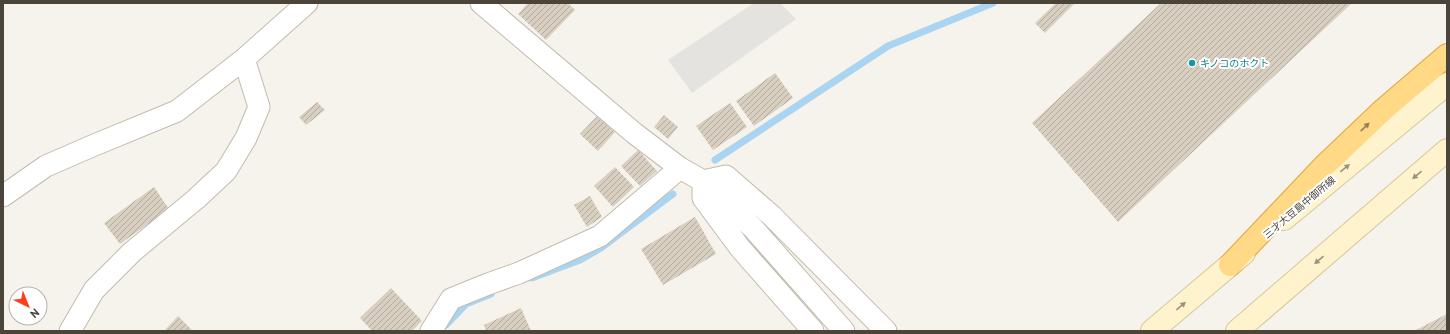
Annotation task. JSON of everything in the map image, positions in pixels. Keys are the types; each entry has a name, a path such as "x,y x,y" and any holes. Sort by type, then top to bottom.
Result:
{"highway":[{"path":"1230,265 1324,166 1384,109 1447,55"}],"main road":[{"name":"三才大豆島中御所線","path":"1152,331 1447,84"},
{"path":"1237,331 1447,150"}],"street":[{"path":"3,196 46,166 177,111 244,59 307,3"},
{"path":"481,3 634,133 680,168 703,181 752,228 844,331"},
{"path":"70,331 94,290 132,252 196,199 226,171 246,138 259,107 244,59"},
{"path":"431,331 451,299 520,273 600,236 680,168"},
{"path":"703,181 726,176 772,216 886,331"},
{"path":"703,181 703,198 740,248 813,331"}],"shaded area":[{"path":"754,3 780,3 796,19 692,93 668,60"}],"building":[{"path":"528,3 568,3 575,10 546,40 518,14"},
{"path":"1056,3 1075,3 1045,33 1035,23"},
{"name":"キノコのホクト","path":"1161,3 1352,3 1118,222 1032,123"},
{"path":"775,73 793,98 754,126 736,101"},
{"path":"317,102 325,110 306,125 299,117"},
{"path":"730,103 747,127 713,150 696,126"},
{"path":"664,115 678,127 668,139 654,127"},
{"path":"597,116 615,132 598,151 580,134"},
{"path":"638,150 657,171 640,186 621,166"},
{"path":"615,167 634,187 613,207 594,186"},
{"path":"154,187 169,209 120,244 104,223"},
{"path":"590,196 602,217 587,227 574,205"},
{"path":"695,217 716,254 663,285 641,249"},
{"path":"391,288 422,321 412,331 372,331 360,318"},
{"path":"521,308 531,331 486,331 484,325"},
{"path":"1447,314 1447,331 1414,331"},
{"path":"178,316 192,330 164,331"}],"waterway":[{"path":"715,160 888,46 993,3"},
{"path":"532,278 580,260 601,248 673,194"},
{"path":"446,325 466,304 491,294"}],"place":[{"name":"キノコのホクト","path":"1192,63"}]}
